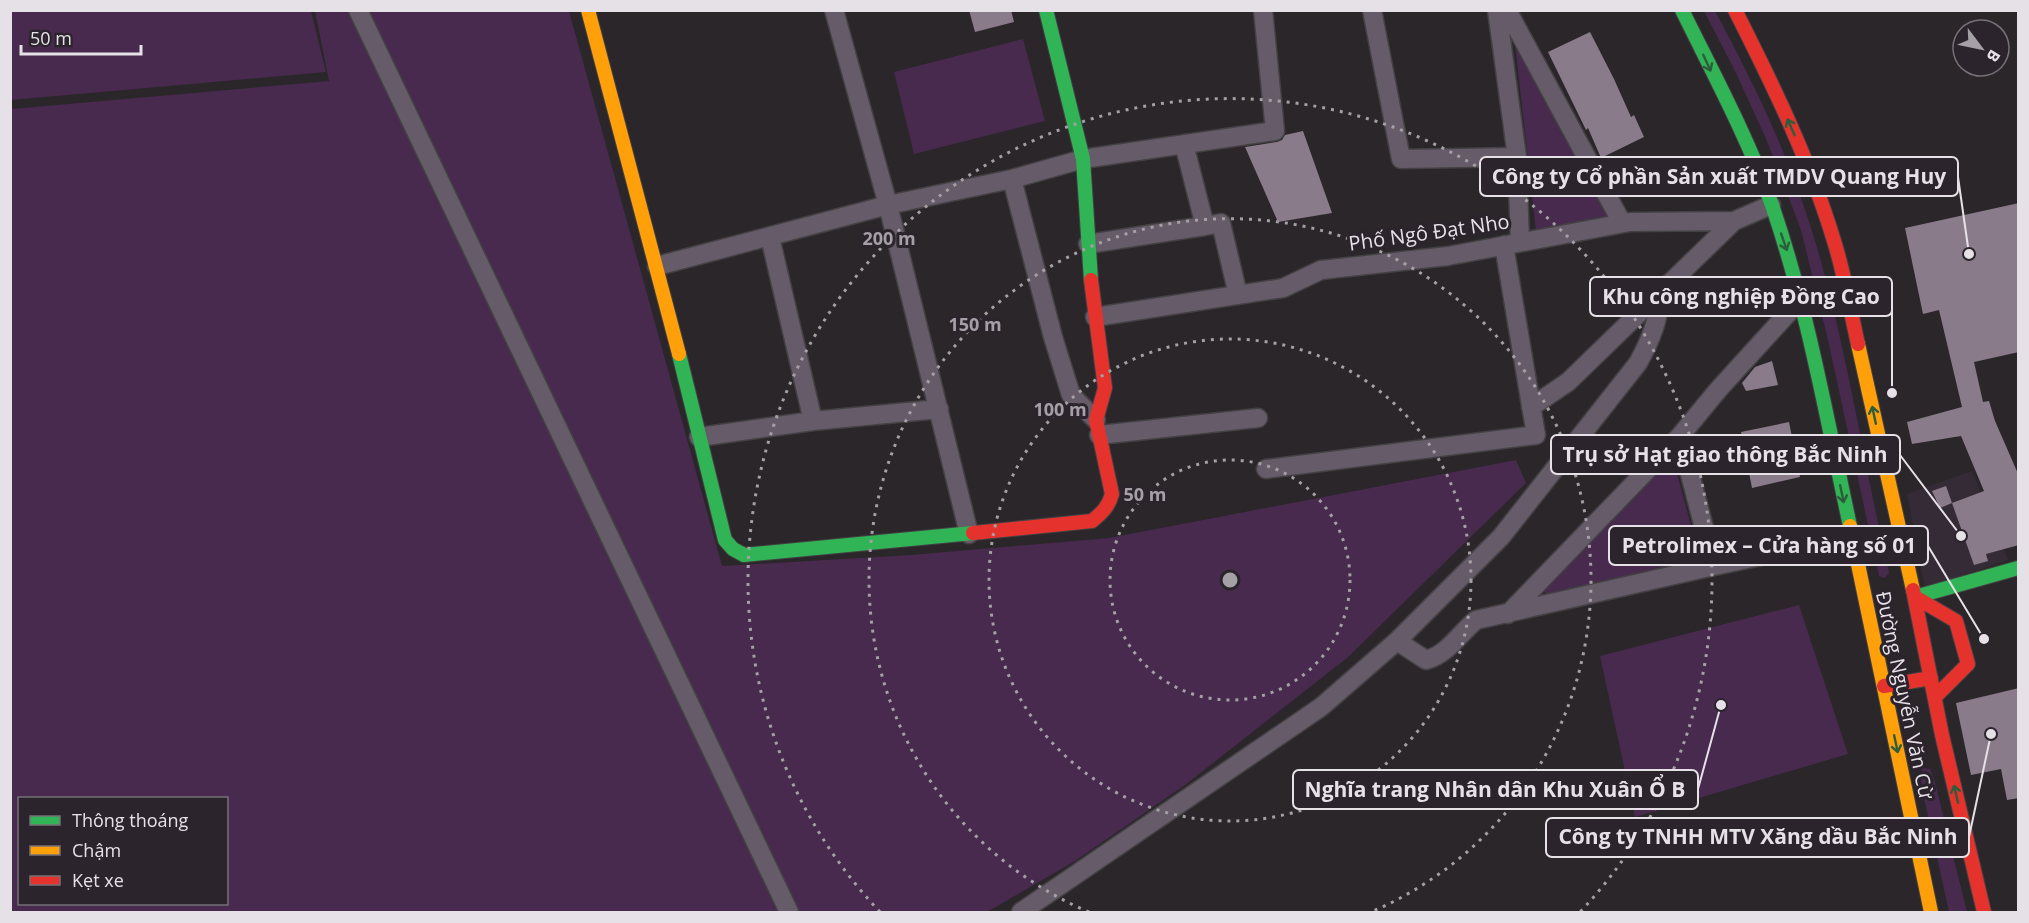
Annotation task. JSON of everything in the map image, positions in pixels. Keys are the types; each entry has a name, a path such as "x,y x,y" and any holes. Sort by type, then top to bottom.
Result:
{"main road":[{"path":"588,10 657,266 725,540 744,555 838,544 969,534 1092,521 1110,502 1112,494 1098,428 1105,388 1095,317 1083,159 1046,10"},
{"name":"Đường Nguyễn Văn Cừ","path":"1682,10 1741,135 1771,205 1789,257 1852,537 1931,912"},
{"name":"Đường Nguyễn Văn Cừ","path":"1735,10 1772,82 1810,169 1835,243 1915,597 1942,735 1984,912"},
{"path":"1915,597 2019,568"},
{"path":"1915,597 1956,621 1968,664 1935,697"},
{"path":"1884,686 1931,678"}],"street":[{"path":"358,10 789,912"},
{"path":"834,10 888,205 969,534"},
{"path":"657,266 888,205 1012,178 1083,159 1275,131 1263,10"},
{"path":"1372,10 1401,159 1517,157"},
{"path":"1266,470 1536,435 1512,244 1517,157 1497,10"},
{"path":"1508,10 1622,223"},
{"path":"1184,144 1205,226"},
{"path":"1012,178 1053,337 1071,395 1098,428 1258,417"},
{"name":"Phố Ngô Đạt Nho","path":"1095,317 1283,288 1321,270 1448,256 1622,223 1734,221 1771,205"},
{"path":"1531,406 1568,382 1734,221"},
{"path":"1088,244 1221,223 1238,295"},
{"path":"770,237 813,420"},
{"path":"1021,912 1321,707 1397,641 1501,537 1638,363 1653,330 1659,301 1658,295"},
{"path":"1508,614 1680,436 1732,374 1800,300"},
{"path":"699,437 813,420 939,409"},
{"path":"1680,436 1714,566"},
{"path":"1397,641 1426,660 1435,658 1448,649 1476,620 1852,537"}],"shaded area":[{"path":"11,10 311,11 326,72 11,100"},
{"path":"315,11 569,11 722,566 911,555 1109,538 1516,460 1526,483 1347,658 1185,785 1075,861 987,912 11,912 11,109 329,81"},
{"path":"1704,11 1715,11 1743,64 1781,146 1812,231 1844,356 1889,573 1885,578 1879,576 1828,340 1801,230 1767,141"},
{"path":"1513,26 1610,216 1607,219 1536,231"},
{"path":"1023,39 1045,121 914,154 894,72"},
{"path":"1669,461 1675,466 1700,559 1546,594 1542,588"},
{"path":"1972,471 2008,560 1925,588 1907,494"},
{"path":"1799,605 1848,754 1635,817 1600,656"},
{"path":"1923,768 1930,769 1935,782 1967,912 1949,912 1924,798 1920,775"}],"building":[{"path":"969,10 1011,10 1014,22 975,32"},
{"path":"1590,32 1631,117 1634,115 1644,137 1601,158 1548,52"},
{"path":"1303,131 1332,213 1278,222 1245,147 1277,142 1285,135"},
{"path":"1710,161 1718,178 1677,197 1669,180"},
{"path":"2019,203 2019,352 1974,362 1983,402 1989,401 1995,421 2019,476 2019,545 1986,554 1988,561 1974,565 1952,503 1984,491 1961,436 1912,444 1907,422 1962,407 1939,310 1923,314 1905,228"},
{"path":"1772,361 1778,385 1746,391 1742,383 1755,367"},
{"path":"1789,422 1800,477 1752,488 1741,432"},
{"path":"1946,486 1952,503 1940,508 1932,491"},
{"path":"2019,688 2019,798 2007,800 2001,769 1971,775 1956,703"}],"traffic: fast":[{"path":"1046,10 1083,159 1091,280"},
{"path":"1682,10 1742,133 1773,208 1807,326 1850,526"},
{"path":"679,354 725,540 733,549 744,555 973,533"},
{"path":"1915,597 2018,568"}],"traffic: slow":[{"path":"588,10 679,354"},
{"path":"1858,344 1913,590"},
{"path":"1850,526 1931,912"}],"traffic: jam":[{"path":"1735,10 1777,95 1814,182 1838,254 1858,344"},
{"path":"973,533 1092,521 1109,502 1112,494 1096,420 1105,388 1091,280"},
{"path":"1913,590 1942,735 1984,912"},
{"path":"1915,597 1956,621 1968,664 1935,697"},
{"path":"1884,686 1931,678"}],"place":[{"name":"Công ty Cổ phần Sản xuất TMDV Quang Huy","path":"1969,254"},
{"name":"Khu công nghiệp Đồng Cao","path":"1892,393"},
{"name":"Trụ sở Hạt giao thông Bắc Ninh","path":"1961,536"},
{"name":"Petrolimex – Cửa hàng số 01","path":"1984,639"},
{"name":"Nghĩa trang Nhân dân Khu Xuân Ổ B","path":"1721,705"},
{"name":"Công ty TNHH MTV Xăng dầu Bắc Ninh","path":"1991,734"}]}
